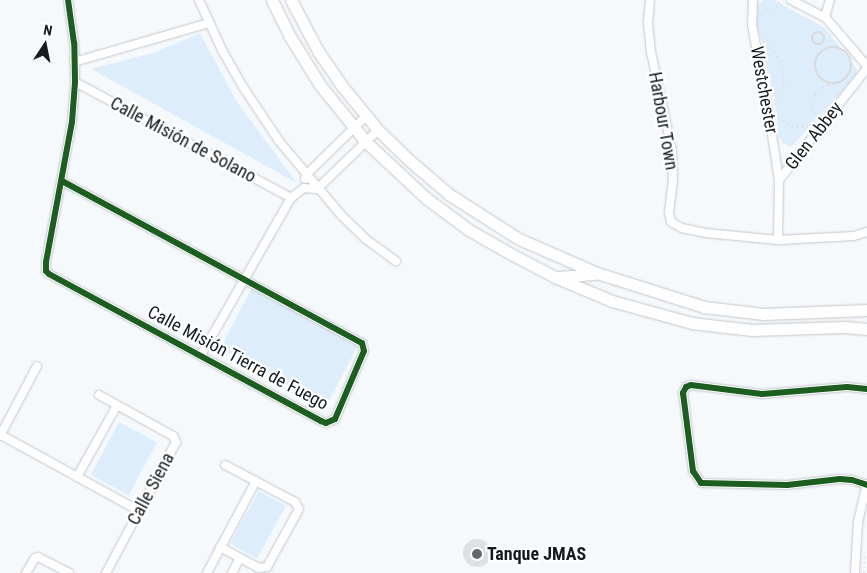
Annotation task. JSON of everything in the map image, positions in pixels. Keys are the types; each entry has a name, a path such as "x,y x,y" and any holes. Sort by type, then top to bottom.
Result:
{"main road":[{"path":"272,0 304,60 366,142 407,182 445,213 511,254 557,278 637,309 700,325 752,330 829,327 867,329"},
{"path":"290,0 318,51 378,130 430,179 470,209 519,239 597,273 676,300 723,310 764,314 867,310"},
{"path":"557,278 597,273"}],"street":[{"name":"Calle Misión Tierra de Fuego","path":"62,182 362,343 364,351 335,419 326,423 321,421 50,274 46,270 72,122 75,82 68,0"},
{"path":"199,0 209,23 248,95 279,141 317,188 367,240 396,261"},
{"name":"Harbour Town","path":"650,0 648,24 651,52 672,150 673,180 670,214 672,222 682,228 706,233 778,240 854,236 867,232"},
{"name":"Westchester","path":"753,0 752,25 779,180"},
{"path":"791,0 825,17 867,67"},
{"path":"825,17 830,0"},
{"path":"74,62 209,23"},
{"name":"Glen Abbey","path":"778,240 779,180 820,121 867,67"},
{"name":"Calle Misión de Solano","path":"75,82 291,198"},
{"path":"304,188 306,175 366,116"},
{"path":"201,355 243,278 291,198 304,188 317,188 378,130"},
{"path":"38,366 0,436 140,511"},
{"path":"855,573 858,522 867,485 852,480 787,485 701,483 693,471 683,393 686,386 691,385 762,394 847,387 867,389"},
{"name":"Calle Siena","path":"99,395 176,438 176,442 106,573"},
{"path":"78,477 117,405"},
{"path":"220,547 259,568 267,568 299,509 295,502 225,465"},
{"path":"207,573 256,481"},
{"path":"26,573 38,556 69,573"},
{"path":"232,573 240,558"}],"path":[{"path":"774,0 790,9"},
{"path":"757,12 759,17 767,10 782,5"},
{"path":"761,40 759,32 774,46 783,68 782,92 775,102 774,95"},
{"path":"815,32 819,32 823,36 823,40 819,44 812,39 815,32"},
{"path":"840,45 856,66"},
{"path":"836,83 824,81 820,77 816,72 816,60 823,51 829,48 846,52"},
{"path":"820,121 812,111 815,94 822,87 841,82 850,74 851,62 849,57"},
{"path":"805,133 820,121 824,110"},
{"path":"778,125 777,116 792,126 809,128"},
{"path":"780,138 784,144 790,146 798,143 800,139"}],"shaded area":[{"path":"763,0 774,0 825,28 857,69 856,76 793,145 787,145 779,138 775,102 757,22 758,6"},
{"path":"200,33 237,102 297,183 91,69 156,52"},
{"path":"254,284 361,341 327,405 220,348"},
{"path":"119,422 157,442 129,495 91,475"},
{"path":"259,491 286,506 257,559 230,543"}],"building":[{"name":"Tanque JMAS","path":"477,539 487,543 491,553 487,563 477,567 467,563 463,553 467,543"}],"cycle path":[{"path":"62,181 362,343 364,351 335,419 326,423 321,421 46,271 46,262 72,122 75,82 74,43 68,0"},
{"path":"867,389 847,387 762,394 691,385 686,387 683,393 693,471 701,483 787,485 840,479 852,480 867,485"}],"place":[{"name":"Tanque JMAS","path":"477,554"}]}
